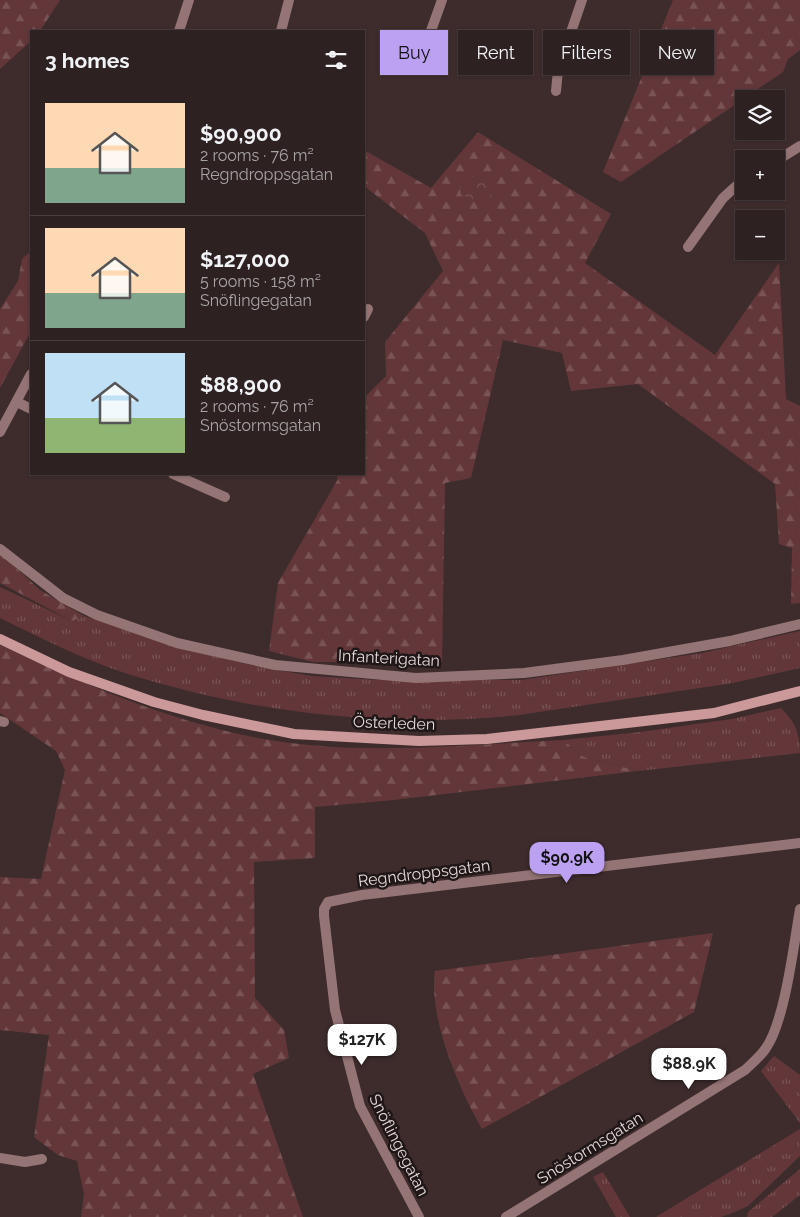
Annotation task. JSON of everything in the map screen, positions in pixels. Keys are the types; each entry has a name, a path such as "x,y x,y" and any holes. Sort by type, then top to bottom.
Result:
{"main road":[{"name":"Österleden","path":"0,638 69,672 154,702 203,715 294,734 420,741 487,739 714,713 800,691"}],"street":[{"path":"180,30 189,0"},
{"path":"280,30 289,0"},
{"path":"431,30 442,0"},
{"path":"556,91 558,70 582,0"},
{"path":"785,155 800,146"},
{"path":"688,246 723,198 735,187"},
{"path":"0,432 30,376"},
{"path":"17,402 30,408"},
{"path":"175,475 225,498"},
{"name":"Infanterigatan","path":"0,549 63,598 97,615 177,643 275,666 416,678 524,673 623,660 730,641 800,624"},
{"name":"Regndroppsgatan","path":"324,909 328,902 353,896 800,843"},
{"name":"Snöflingegatan","path":"324,909 335,1010 360,1106 419,1217"},
{"name":"Snöstormsgatan","path":"506,1217 745,1070 755,1060 766,1048 776,1028 800,909"},
{"path":"0,1158 24,1162 42,1159"}],"green space":[{"path":"0,0 60,0 41,30 30,30 30,42 0,69"},
{"path":"673,0 800,0 800,50 788,59 783,72 756,90 735,90 735,105 621,182 603,172 642,75 714,75 714,30 661,30"},
{"path":"478,132 611,214 585,263 715,355 779,263 786,399 800,406 800,603 791,604 792,548 779,544 775,484 638,384 571,391 562,353 503,340 471,478 445,483 442,662 313,662 269,651 278,583 338,479 336,475 365,475 365,397 386,376 385,342 443,271 425,233 365,187 365,151 431,188"},
{"path":"469,175 494,184 492,195 488,200 483,203 461,195 460,187"},
{"path":"30,252 30,333 0,388 0,309 18,281 22,259"},
{"path":"0,553 40,590 84,616 72,621 0,583"},
{"path":"0,587 72,621 84,616 214,656 265,668 312,676 377,680 521,680 702,653 800,631 800,668 733,683 519,715 419,720 320,714 270,708 173,687 125,673 93,661 0,618"},
{"path":"0,645 124,699 187,720 253,737 330,747 369,748 447,747 563,740 584,757 638,771 394,800 315,807 315,858 254,862 255,998 284,1030 289,1058 253,1074 303,1217 81,1217 84,1194 77,1161 58,1155 34,1137 49,1035 0,1030 0,877 41,879 65,770 56,751 0,713"},
{"path":"781,708 796,728 800,753 638,771 584,757 563,740 640,732 732,719"},
{"path":"713,933 694,1012 482,1129 464,1094 447,1052 436,1009 435,971"},
{"path":"774,1056 800,1075 800,1123 761,1071"},
{"path":"800,1129 800,1156 748,1206 721,1217 656,1217"},
{"path":"800,1169 800,1195 772,1217 747,1217 748,1212"},
{"path":"603,1172 630,1217 616,1217 593,1177"}]}
